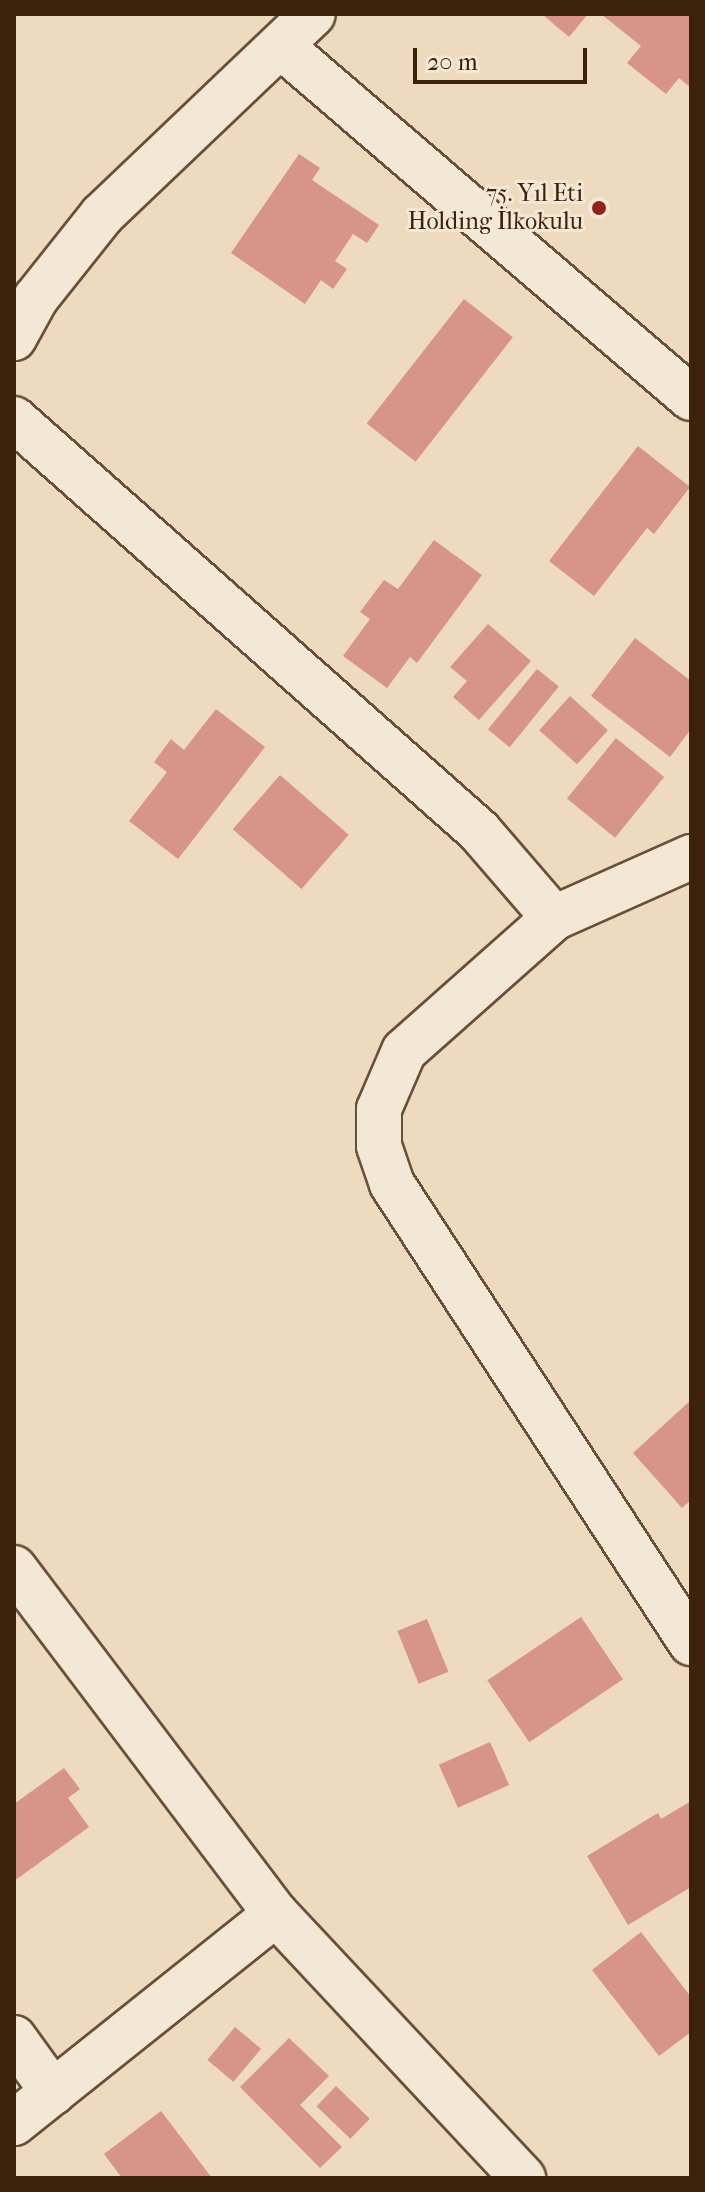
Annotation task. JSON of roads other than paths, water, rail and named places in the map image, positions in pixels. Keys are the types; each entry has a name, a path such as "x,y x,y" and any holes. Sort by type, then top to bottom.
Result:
{"street":[{"path":"14,338 36,298 102,215 282,47 313,14"},
{"path":"282,47 691,398"},
{"path":"14,419 479,831 554,918"},
{"path":"691,857 554,918 404,1051 379,1109 379,1146 392,1184 691,1643"},
{"path":"14,1568 276,1914 523,2178"},
{"path":"14,2123 276,1914"},
{"path":"14,2038 53,2092"}],"place":[{"name":"75. Yıl Eti Holding İlkokulu","path":"599,208"}]}
